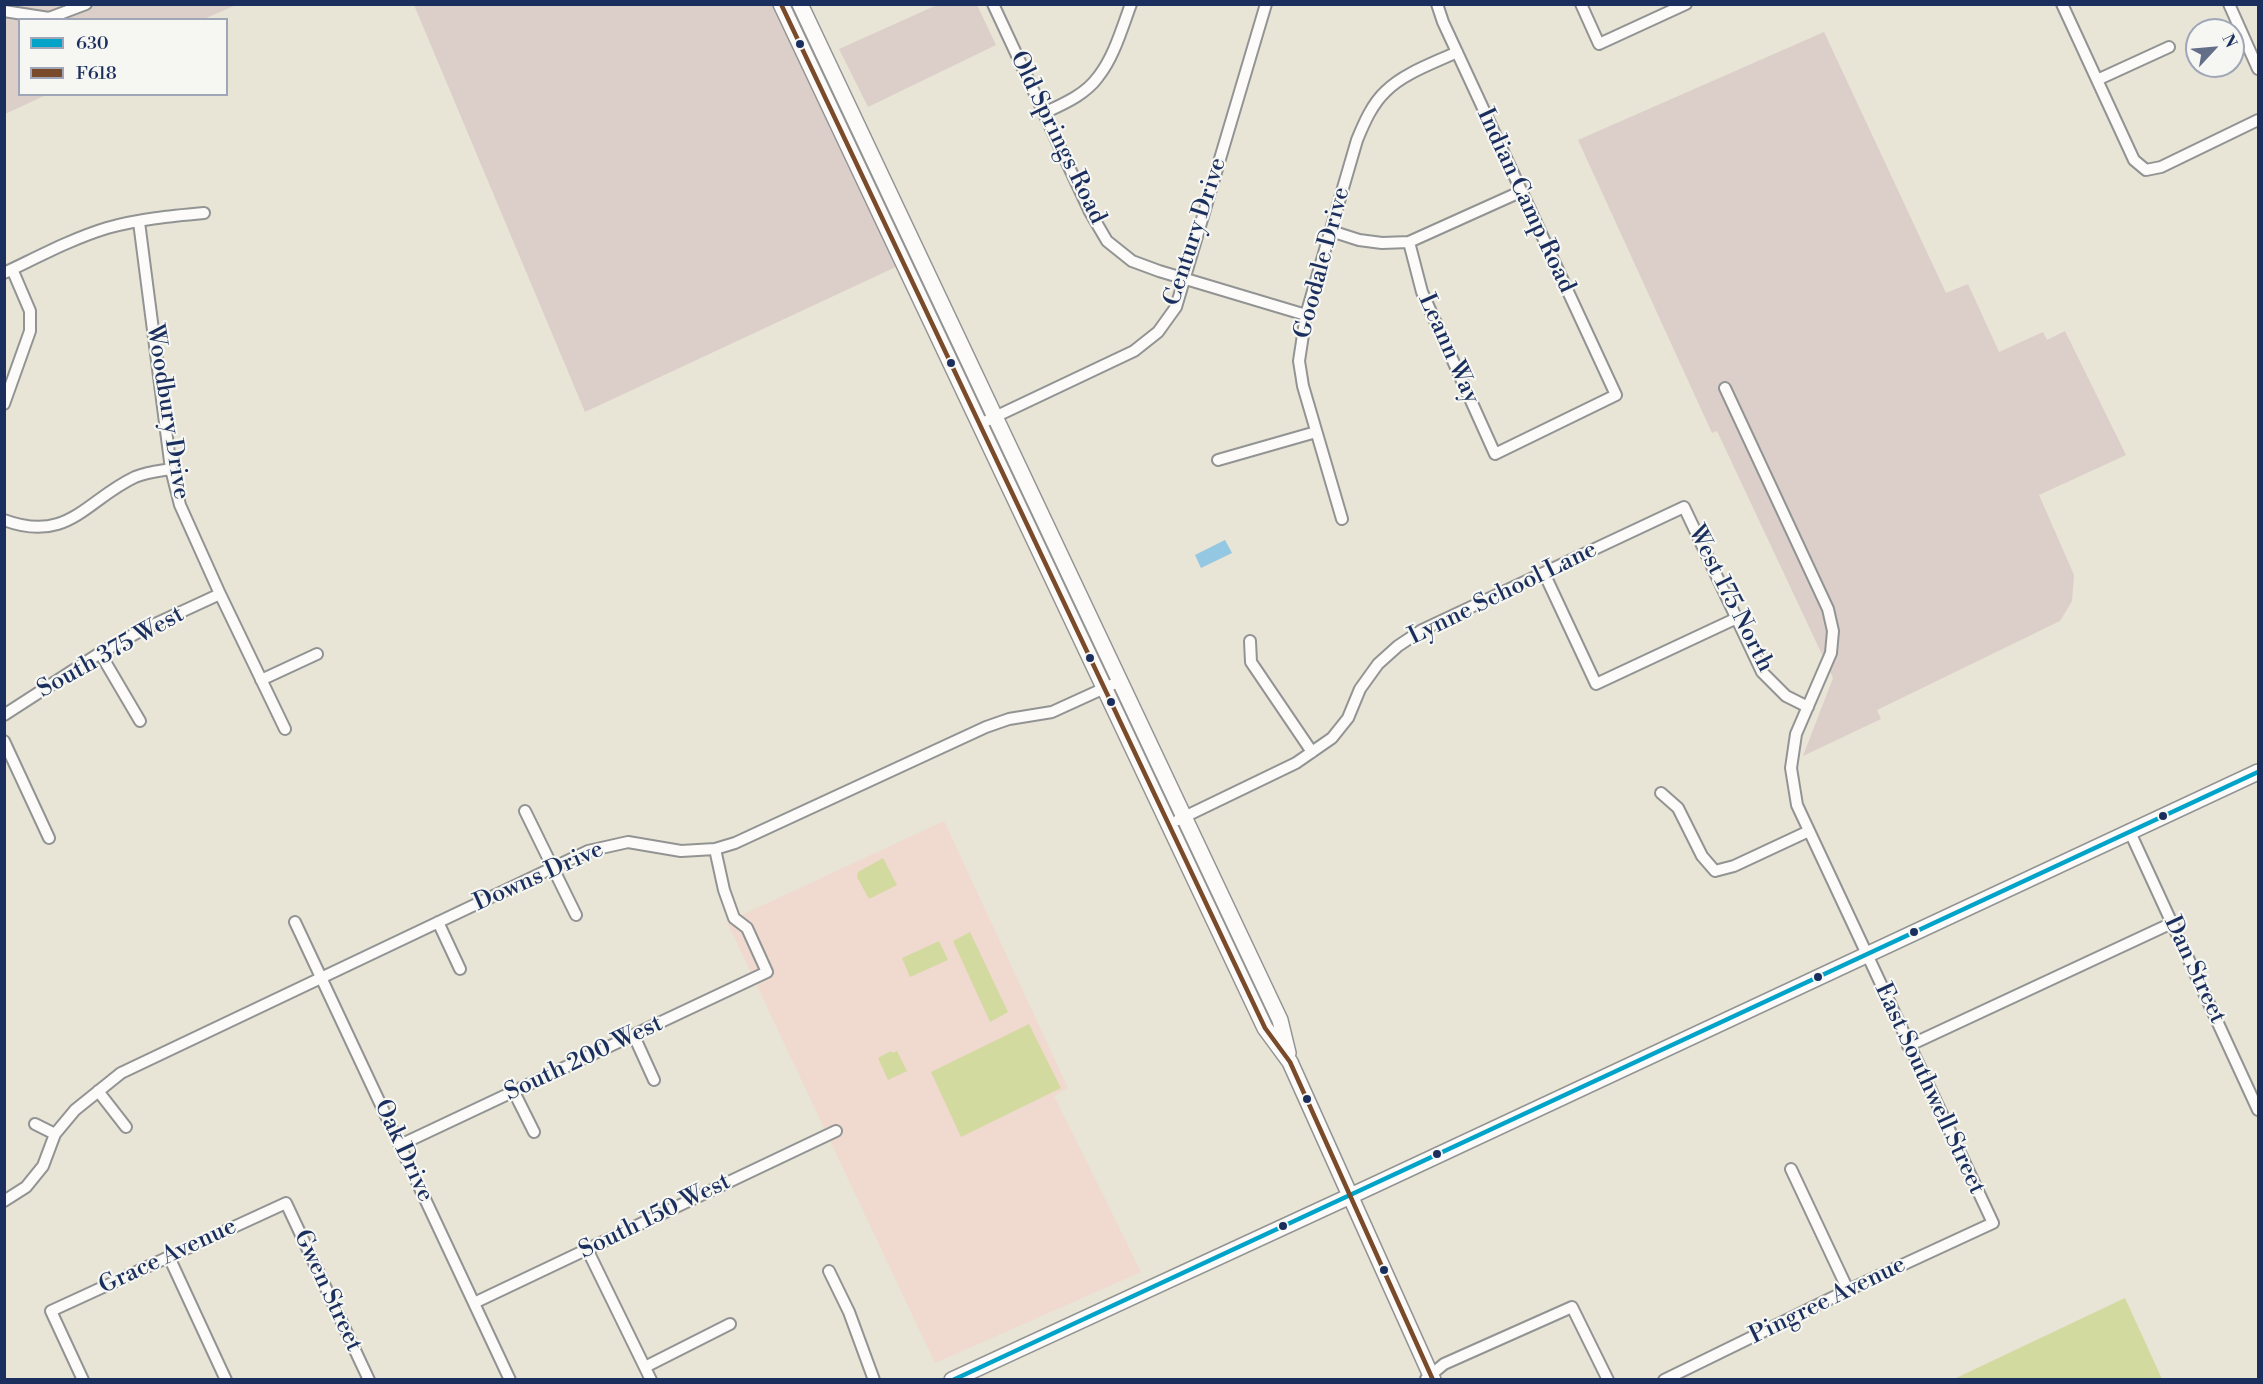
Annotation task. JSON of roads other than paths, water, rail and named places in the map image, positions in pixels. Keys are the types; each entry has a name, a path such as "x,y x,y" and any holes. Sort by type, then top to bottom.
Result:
{"main road":[{"path":"800,4 1280,1020 1290,1062 1430,1378"},
{"path":"784,5 1265,1028 1290,1062"},
{"path":"952,1380 1867,955 2129,830 2259,772"}],"street":[{"path":"4,11 49,18 86,4"},
{"name":"Old Springs Road","path":"993,4 1090,212 1107,241 1132,261 1306,315"},
{"path":"1044,113 1083,92 1098,77 1113,52 1131,4"},
{"name":"Century Drive","path":"980,424 1134,351 1158,332 1176,307 1266,4"},
{"name":"Indian Camp Road","path":"1437,4 1520,192 1616,395 1495,454"},
{"path":"1581,4 1599,44 1686,4"},
{"path":"2062,4 2134,160 2146,170 2161,167 2259,120"},
{"path":"2229,4 2259,69"},
{"path":"2097,80 2169,47"},
{"name":"Goodale Drive","path":"1342,519 1303,386 1299,361 1306,315 1357,140 1375,105 1386,90 1402,79 1457,52"},
{"path":"1331,231 1359,240 1382,243 1408,242 1520,192"},
{"path":"4,404 30,331 30,311 8,271 74,240 108,228 204,213"},
{"name":"Woodbury Drive","path":"138,222 171,469 180,505 285,729"},
{"name":"Leann Way","path":"1408,242 1422,292 1495,454"},
{"name":"East Southwell Street","path":"1725,388 1828,609 1833,631 1832,653 1797,734 1791,768 1797,806 1993,1223"},
{"path":"1218,460 1316,432"},
{"path":"4,520 34,528 56,525 72,519 132,478 147,472 171,469"},
{"name":"West 175 North","path":"1684,507 1762,672 1786,696 1808,707"},
{"name":"Lynne School Lane","path":"1169,824 1296,763 1332,738 1348,718 1360,689 1372,673 1398,646 1422,630 1684,507"},
{"path":"1544,573 1596,684 1737,618"},
{"name":"South 375 West","path":"4,715 100,653 142,630 220,594"},
{"path":"1250,641 1251,662 1312,752"},
{"path":"100,653 140,721"},
{"path":"261,680 317,654"},
{"name":"Downs Drive","path":"4,1202 26,1186 43,1166 55,1134 75,1110 121,1073 588,851 628,842 681,851 715,849 735,843 986,728 1009,719 1052,712 1120,681"},
{"path":"4,741 49,838"},
{"path":"1661,793 1678,808 1702,856 1715,871 1734,866 1809,831"},
{"path":"525,811 576,915"},
{"name":"Dan Street","path":"2129,830 2259,1110"},
{"name":"South 200 West","path":"400,1145 767,972 747,928 734,918 724,890 715,849"},
{"name":"Oak Drive","path":"296,922 510,1380"},
{"path":"438,922 460,969"},
{"path":"1908,1046 2172,923"},
{"path":"634,1036 654,1080"},
{"path":"98,1091 126,1127"},
{"path":"514,1092 534,1132"},
{"path":"35,1124 55,1134"},
{"name":"South 150 West","path":"474,1303 836,1131"},
{"path":"1791,1169 1848,1290"},
{"name":"Grace Avenue","path":"83,1380 51,1311 286,1203"},
{"name":"Gwen Street","path":"286,1203 369,1380"},
{"name":"Pingree Avenue","path":"1664,1380 1848,1290 1993,1223"},
{"path":"587,1250 651,1380"},
{"path":"169,1257 226,1380"},
{"path":"829,1271 849,1312 874,1380"},
{"path":"1430,1378 1444,1364 1572,1307 1608,1380"},
{"path":"645,1367 730,1324"}],"water":[{"path":"1225,540 1232,553 1201,568 1195,555"}]}
